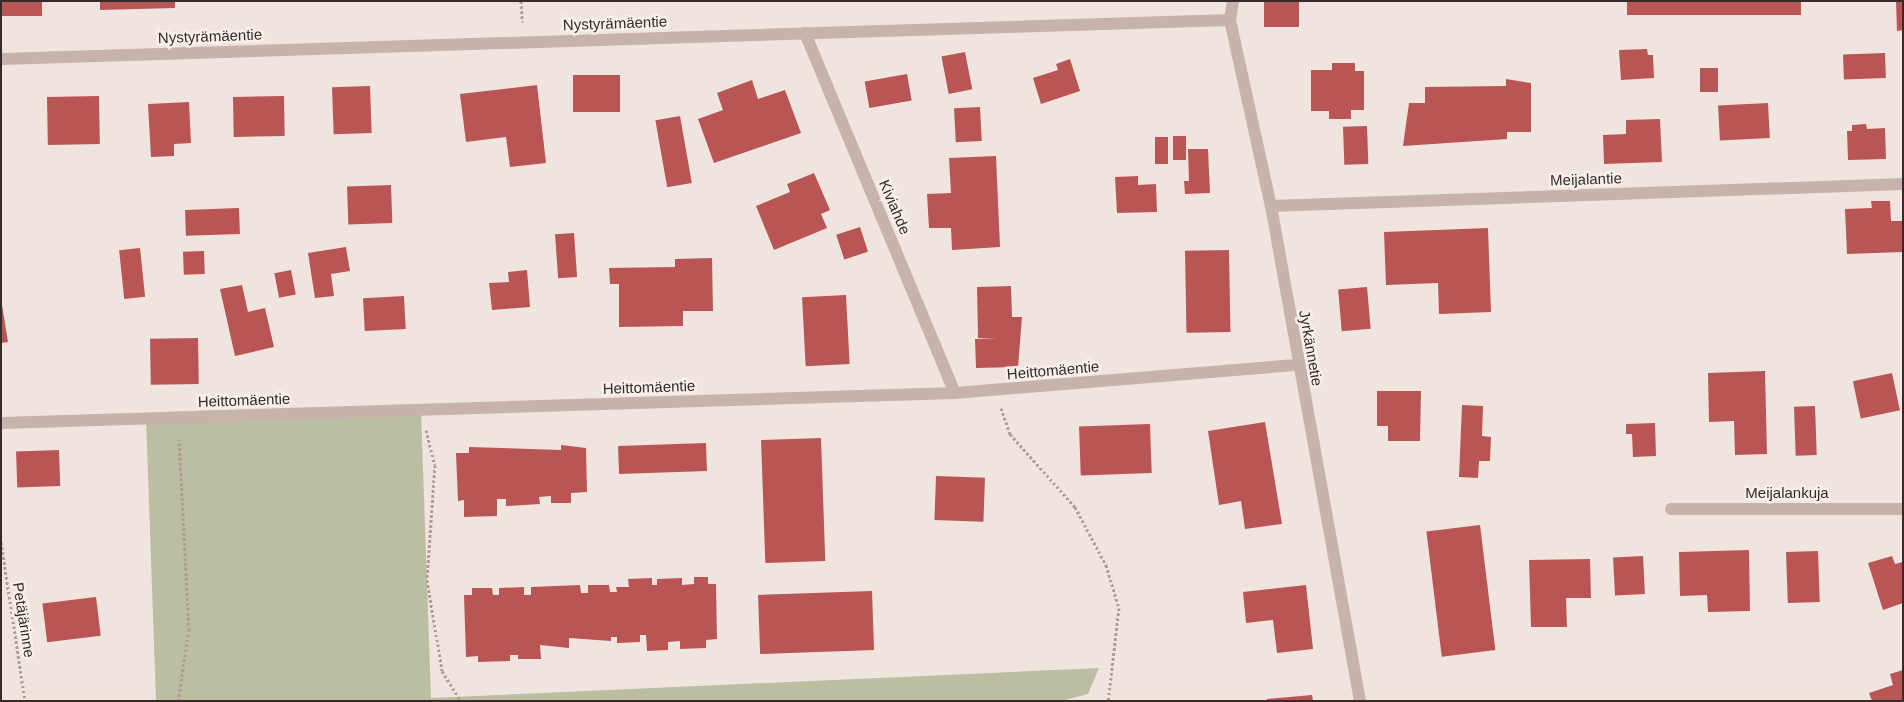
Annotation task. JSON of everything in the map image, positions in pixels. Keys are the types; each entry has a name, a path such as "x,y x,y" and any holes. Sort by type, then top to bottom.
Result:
{"street":[{"name":"Jyrkännetie","path":"1233,1 1230,20 1270,206 1296,365 1360,701"},
{"name":"Nystyrämäentie","path":"1,59 1230,20"},
{"name":"Kiviahde","path":"805,33 955,393"},
{"name":"Meijalantie","path":"1270,206 1903,184"},
{"name":"Heittomäentie","path":"1,423 1000,391 1296,365"},
{"name":"Meijalankuja","path":"1671,509 1903,509"}],"path":[{"path":"1000,391 1010,434 1075,507 1106,565 1119,608 1108,701"},
{"path":"421,410 435,465 427,580 442,671 461,701"},
{"path":"178,418 189,630 178,701"},
{"name":"Petäjärinne","path":"1,542 25,701"}],"green space":[{"path":"421,411 431,698 1099,668 1088,694 1061,701 156,701 146,417"}],"building":[{"path":"1,1 42,1 42,16 1,16"},
{"path":"100,1 175,1 175,8 100,10"},
{"path":"1264,1 1299,1 1299,27 1264,27"},
{"path":"1627,1 1801,1 1801,15 1627,15"},
{"path":"1896,1 1903,1 1903,30 1897,31"},
{"path":"1647,49 1648,55 1653,55 1654,78 1621,80 1619,50"},
{"path":"965,52 972,89 949,94 941,57"},
{"path":"1885,53 1886,78 1844,79 1843,54"},
{"path":"1070,59 1080,91 1041,104 1033,78 1058,70 1056,64"},
{"path":"1332,63 1355,63 1355,71 1364,71 1364,110 1351,110 1351,119 1329,119 1329,111 1311,111 1311,70 1332,70"},
{"path":"1700,68 1718,68 1718,92 1700,92"},
{"path":"907,74 912,101 869,108 865,81"},
{"path":"573,75 620,75 620,112 573,112"},
{"path":"1506,79 1531,83 1531,132 1507,132 1507,139 1403,146 1409,103 1425,103 1425,87 1506,86"},
{"path":"752,80 758,99 785,90 801,133 714,163 698,119 723,110 717,93"},
{"path":"537,85 546,163 510,167 506,137 466,142 460,94"},
{"path":"370,86 372,133 334,134 332,87"},
{"path":"99,96 100,144 48,145 47,97"},
{"path":"284,96 285,136 234,137 233,97"},
{"path":"189,102 191,143 174,144 174,156 151,157 148,104"},
{"path":"1768,103 1770,138 1720,141 1718,106"},
{"path":"980,107 982,141 956,142 954,108"},
{"path":"680,116 692,183 667,187 655,120"},
{"path":"1660,119 1662,162 1604,164 1603,135 1626,134 1626,120"},
{"path":"1866,124 1867,129 1885,128 1886,159 1848,160 1847,131 1852,131 1852,125"},
{"path":"1367,126 1368,164 1344,165 1343,127"},
{"path":"1173,136 1186,136 1186,160 1173,160"},
{"path":"1155,137 1168,137 1168,164 1155,164"},
{"path":"1188,149 1208,149 1210,193 1185,194 1184,181 1189,181"},
{"path":"996,156 1000,247 952,250 951,228 929,228 927,194 951,193 949,158"},
{"path":"814,173 830,210 821,214 827,228 774,250 756,206 790,192 787,184"},
{"path":"1138,176 1138,185 1156,184 1157,212 1117,213 1115,177"},
{"path":"391,185 392,223 348,225 347,187"},
{"path":"1871,201 1890,201 1891,221 1903,221 1903,252 1847,254 1845,209 1872,208"},
{"path":"239,208 240,234 186,236 185,210"},
{"path":"860,227 868,252 844,259 836,235"},
{"path":"1488,228 1491,312 1439,314 1438,283 1386,285 1384,232"},
{"path":"574,233 577,277 558,278 555,234"},
{"path":"346,247 350,271 331,274 334,296 315,298 308,253"},
{"path":"140,248 145,297 124,299 119,250"},
{"path":"1229,250 1230,332 1186,333 1185,251"},
{"path":"204,251 205,274 184,275 183,252"},
{"path":"712,258 713,311 683,311 683,326 619,327 619,284 610,284 609,268 675,267 675,259"},
{"path":"291,270 296,295 279,298 274,273"},
{"path":"527,270 530,307 492,310 489,283 509,282 508,272"},
{"path":"242,285 248,312 265,308 274,347 235,356 220,289"},
{"path":"1011,286 1012,317 1022,317 1018,367 976,368 975,339 997,338 978,338 977,287"},
{"path":"1367,287 1371,329 1342,331 1338,290"},
{"path":"846,295 850,364 806,366 802,297"},
{"path":"404,296 406,329 365,331 363,298"},
{"path":"1,306 8,342 1,343"},
{"path":"198,338 199,384 151,385 150,339"},
{"path":"1765,371 1767,454 1735,455 1734,421 1709,422 1708,373"},
{"path":"1892,373 1900,410 1861,418 1853,381"},
{"path":"1377,391 1421,391 1420,441 1388,441 1388,426 1377,426"},
{"path":"1462,405 1483,406 1482,436 1491,437 1490,461 1479,461 1478,478 1459,477"},
{"path":"1815,406 1817,455 1796,456 1794,407"},
{"path":"1265,422 1282,524 1245,529 1241,501 1219,505 1208,431"},
{"path":"1655,423 1656,456 1633,457 1632,434 1626,434 1626,424"},
{"path":"1150,424 1152,473 1081,475 1079,426"},
{"path":"821,438 825,561 765,563 761,440"},
{"path":"706,443 707,471 619,474 618,446"},
{"path":"561,445 586,448 587,492 571,493 571,503 551,503 551,496 539,497 540,504 506,506 506,499 497,499 497,516 464,517 464,500 458,501 456,453 469,453 469,447 561,450"},
{"path":"59,450 60,486 17,487 16,452"},
{"path":"936,476 985,478 983,522 934,520"},
{"path":"1480,525 1495,650 1442,657 1426,532"},
{"path":"1749,550 1750,611 1708,612 1707,595 1680,596 1679,552"},
{"path":"1818,551 1820,602 1788,603 1786,552"},
{"path":"1643,556 1645,594 1615,596 1613,558"},
{"path":"1892,556 1895,564 1903,562 1903,603 1883,610 1868,563"},
{"path":"1590,559 1591,598 1566,598 1567,627 1531,627 1529,560"},
{"path":"694,577 708,577 708,584 716,584 717,639 706,640 706,648 680,649 680,641 668,642 668,650 647,651 646,635 640,635 640,642 617,643 617,637 611,637 611,641 569,638 569,648 540,645 541,659 518,659 518,655 510,655 510,661 478,662 478,656 466,657 464,595 472,595 472,588 492,588 493,595 499,595 499,588 524,587 524,595 531,595 531,587 580,585 581,593 588,593 588,585 609,585 610,592 617,592 616,587 629,587 628,579 652,578 652,585 657,585 657,579 682,578 682,585 694,584"},
{"path":"1306,585 1313,649 1277,653 1273,620 1246,623 1243,592"},
{"path":"872,591 874,650 760,654 758,595"},
{"path":"96,597 101,636 47,642 42,604"},
{"path":"1903,670 1903,701 1872,701 1869,693 1893,685 1890,674"},
{"path":"1312,695 1313,701 1267,701 1267,699"}]}
